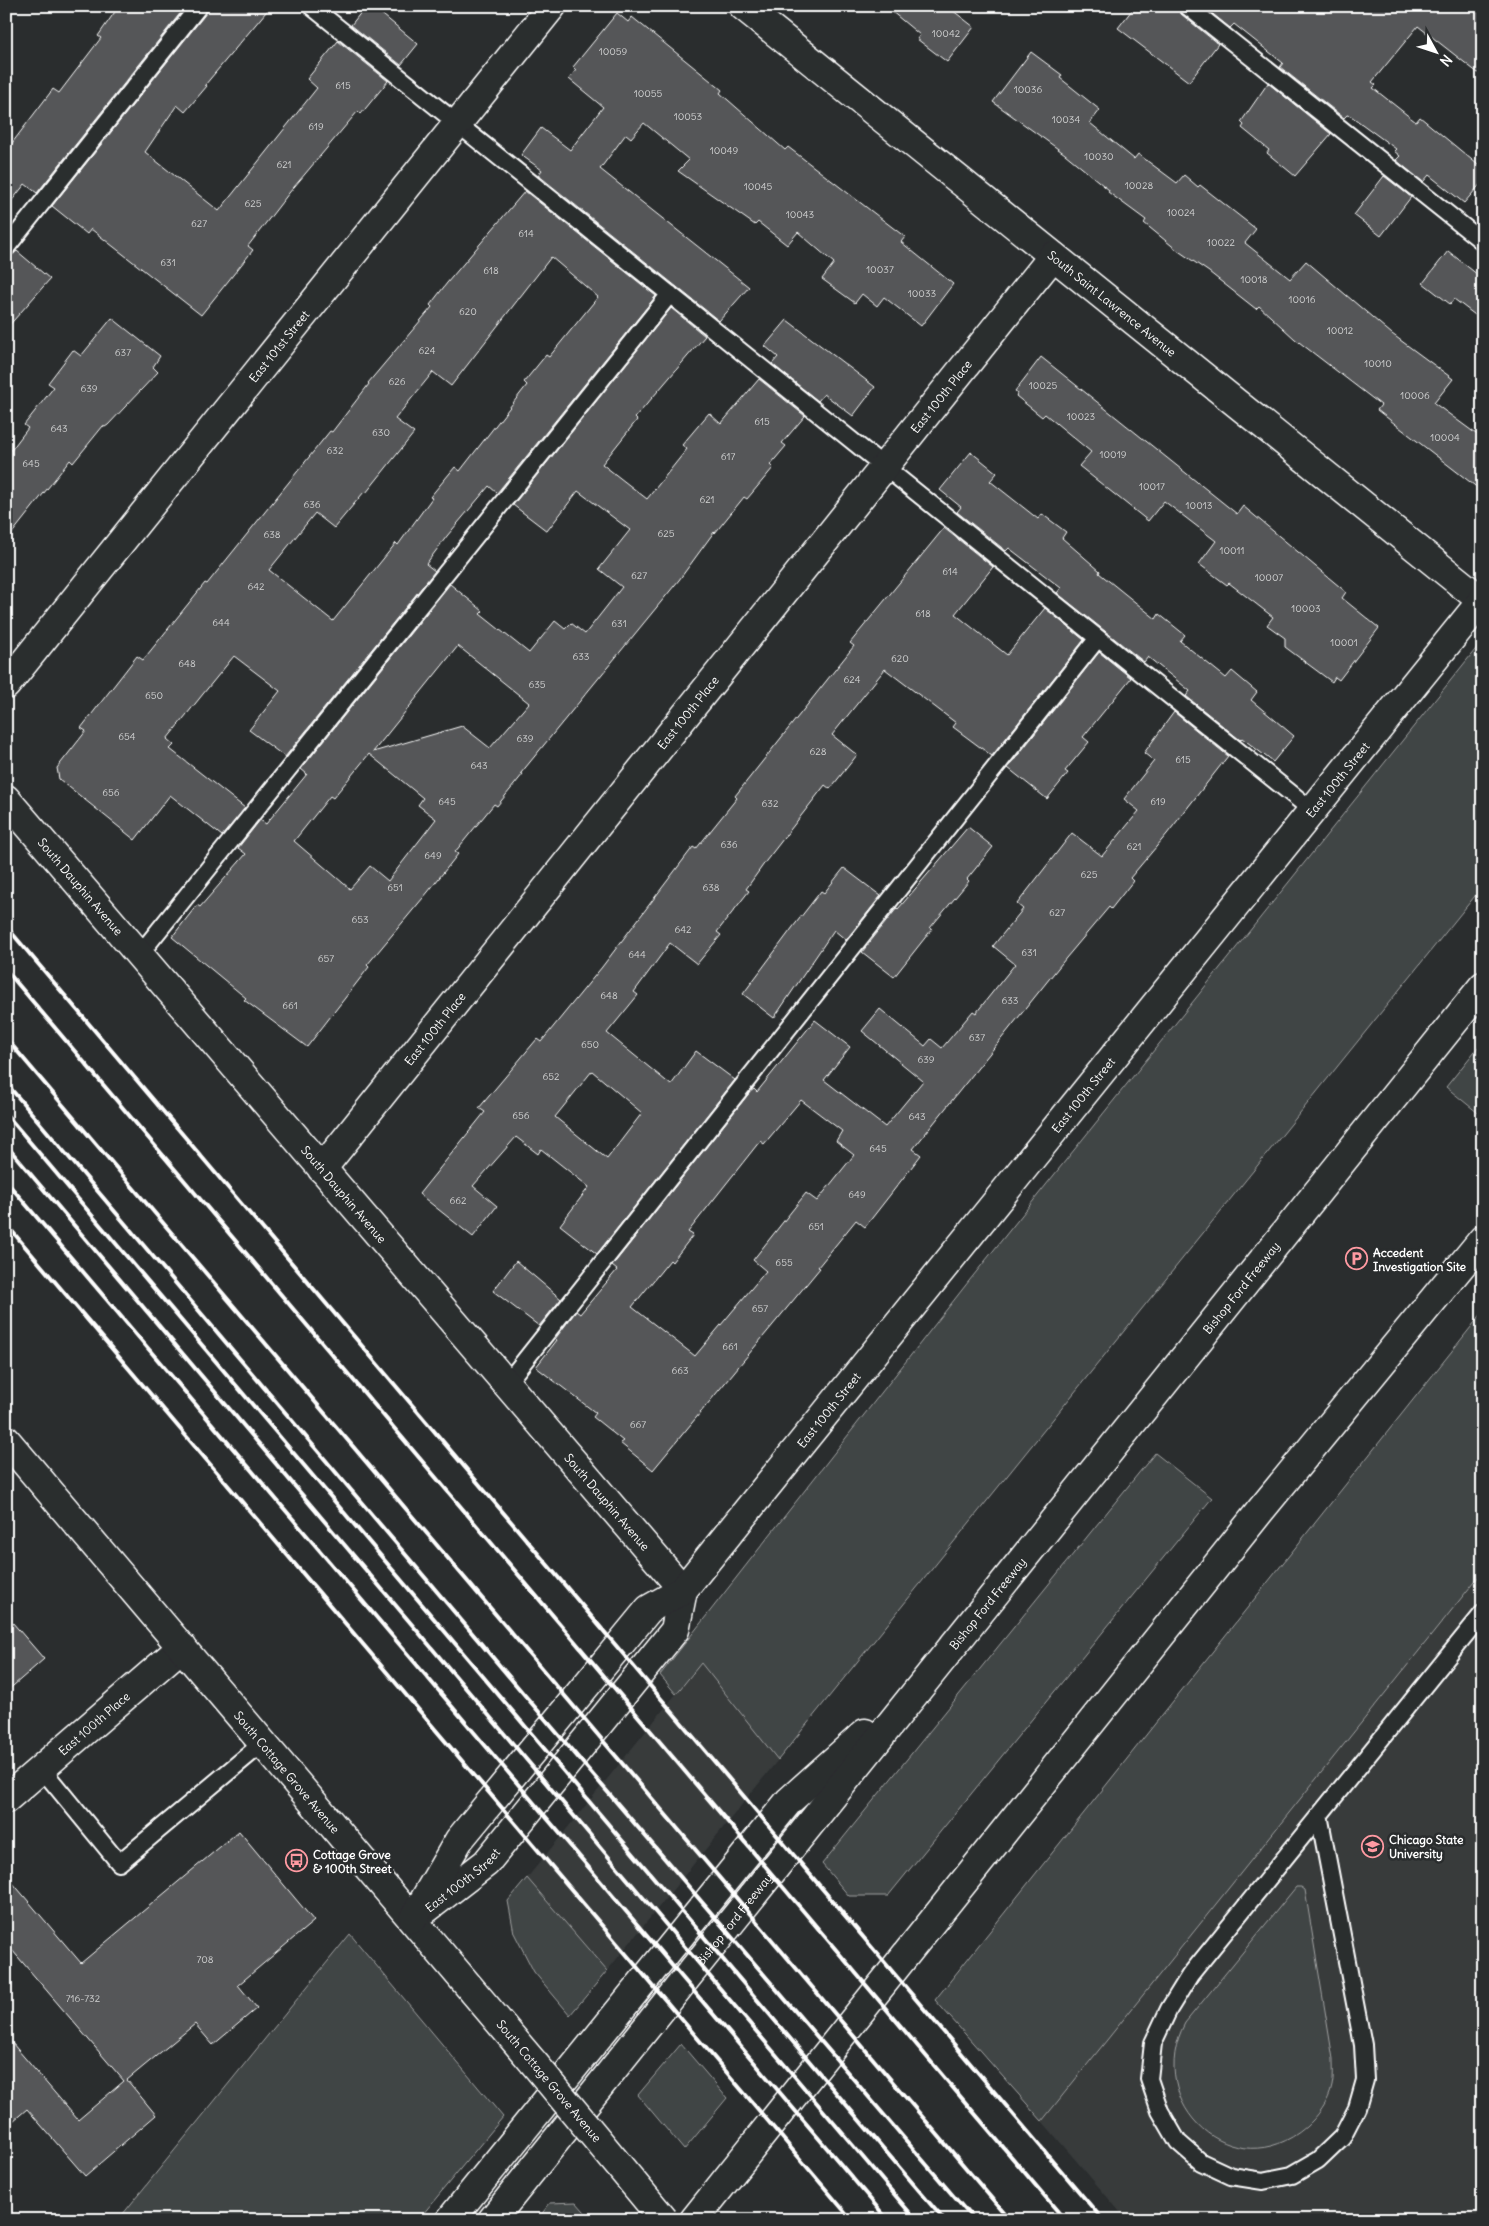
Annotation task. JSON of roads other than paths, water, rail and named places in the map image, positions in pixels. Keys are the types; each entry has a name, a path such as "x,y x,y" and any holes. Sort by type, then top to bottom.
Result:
{"main road":[{"name":"East 101st Street","path":"6,685 552,6"},
{"name":"South Saint Lawrence Avenue","path":"743,6 1482,600"},
{"name":"East 100th Place","path":"322,1169 1053,256"},
{"name":"East 100th Street","path":"413,1919 465,1832 649,1609 682,1590 1482,600"},
{"name":"South Dauphin Avenue","path":"6,799 682,1590"},
{"name":"Bishop Ford Freeway","path":"492,2220 922,1682 1483,986"},
{"path":"694,2220 1260,1511 1483,1239"},
{"name":"South Cottage Grove Avenue","path":"6,1440 534,2062 664,2220"},
{"name":"East 100th Place","path":"6,1799 182,1647"},
{"path":"450,2220 789,1801 922,1682"}],"lane":[{"path":"6,248 199,6"},
{"path":"311,6 1313,811"},
{"path":"1188,6 1483,242"},
{"path":"139,954 670,294"},
{"path":"506,1384 1098,638"},
{"path":"1319,1815 1363,2045 1365,2080 1357,2108 1342,2137 1318,2160 1292,2175 1263,2181 1231,2176 1201,2162 1178,2142 1160,2111 1149,2079 1153,2043 1169,2009 1190,1975 1319,1815 1483,1613"},
{"path":"42,1769 119,1863 264,1742"}],"railway":[{"path":"6,926 1103,2220"},
{"path":"6,970 1065,2220"},
{"path":"6,1038 1010,2220"},
{"path":"6,1083 528,1699 974,2220"},
{"path":"6,1114 944,2220"},
{"path":"6,1145 916,2220"},
{"path":"6,1181 888,2220"},
{"path":"6,1224 852,2220"}],"place":[{"name":"Accedent Investigation Site","path":"1357,1259"},
{"name":"Chicago State University","path":"1373,1846"},
{"name":"Cottage Grove & 100th Street","path":"297,1861"}]}
